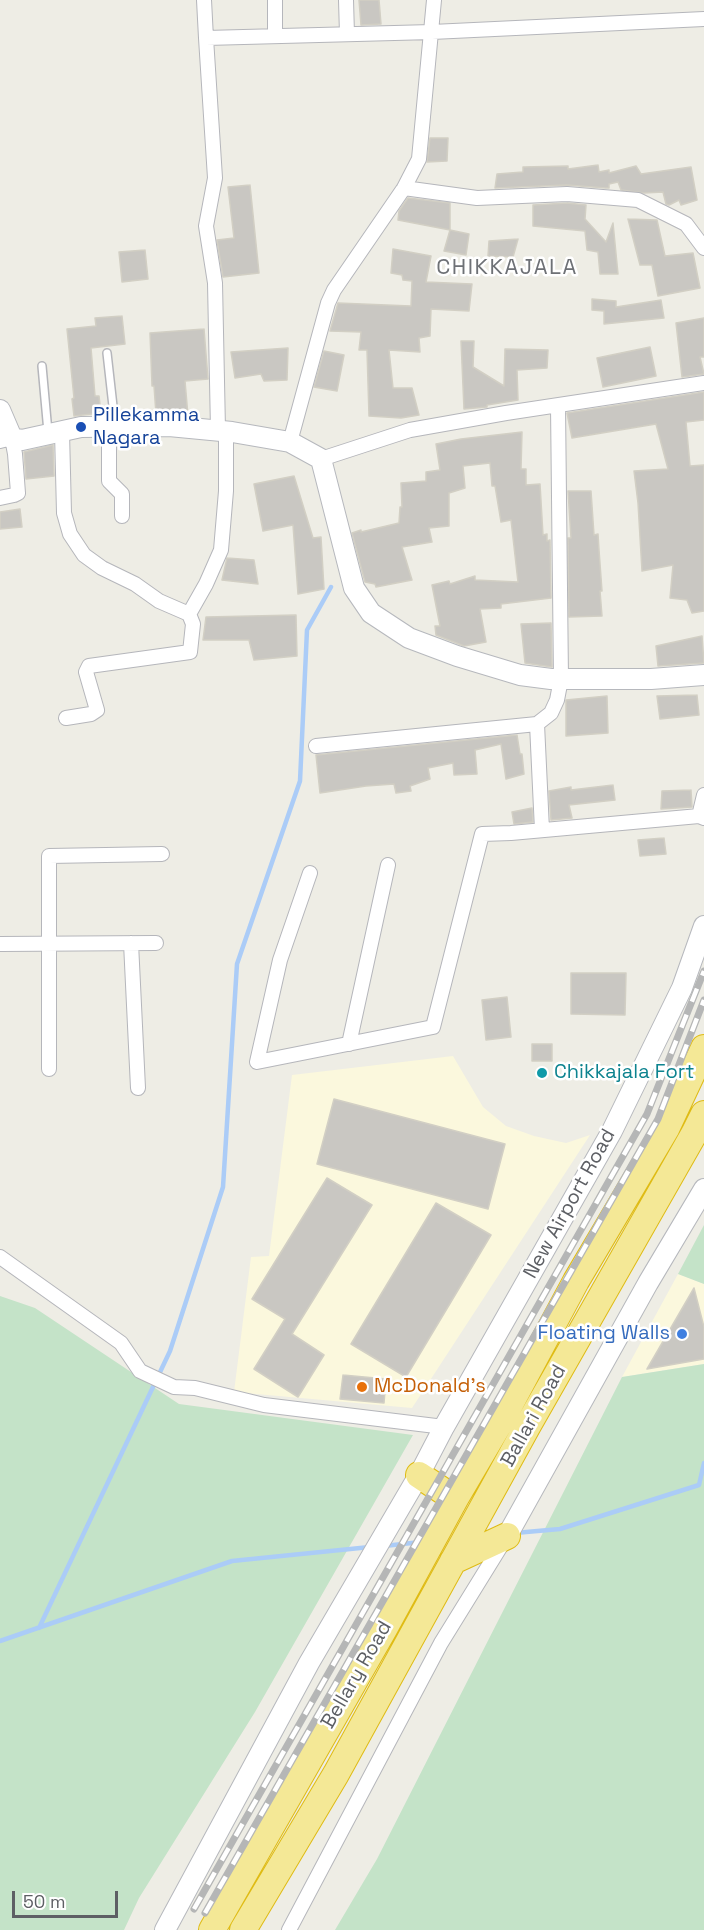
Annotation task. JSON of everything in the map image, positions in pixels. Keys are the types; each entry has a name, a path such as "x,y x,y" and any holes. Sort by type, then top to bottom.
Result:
{"highway":[{"name":"Ballari Road","path":"502,1419 576,1281 666,1129 704,1048"},
{"name":"Ballari Road","path":"462,1546 704,1114"},
{"name":"Bellary Road","path":"212,1930 384,1629 454,1498 502,1419"},
{"path":"419,1475 454,1498"},
{"path":"462,1546 509,1533"},
{"name":"Bellary Road","path":"243,1930 336,1774 462,1546"}],"street":[{"path":"189,614 221,550 226,491 215,283 206,226 215,178 204,0"},
{"path":"275,0 275,36"},
{"path":"346,0 346,34"},
{"path":"290,442 328,303 334,290 404,188 419,159 434,0"},
{"path":"206,38 432,32 704,19"},
{"path":"404,188 477,198 567,194 638,200 686,224 704,248"},
{"path":"6,440 22,440 81,427 169,426 222,431 290,442 321,459 410,430 704,383"},
{"path":"316,746 537,724 550,713 557,700 561,679 558,406"},
{"path":"0,410 6,440 15,454 18,492 0,498"},
{"path":"112,427 110,481 122,494 122,516"},
{"path":"55,433 64,513 70,534 84,555 102,568 135,584 159,601 189,614 193,624 190,652 89,666 86,672 97,710 91,714 66,718"},
{"path":"321,459 354,588 371,613 409,638 519,675 561,679 651,679 704,675"},
{"path":"537,724 542,830"},
{"path":"310,873 280,960 257,1062 433,1027 482,834 701,817 704,795"},
{"path":"50,1069 49,855 162,854"},
{"path":"349,1044 388,865"},
{"name":"New Airport Road","path":"165,1930 309,1663 419,1475 444,1426 612,1131 682,988 704,926"},
{"path":"130,943 138,1088"},
{"path":"0,944 156,943"},
{"path":"289,1930 441,1643 509,1533 648,1283 704,1189"},
{"path":"0,1257 121,1343 140,1371 174,1387 195,1388 264,1405 444,1426"}],"lane":[{"path":"107,353 112,427"},
{"path":"42,366 55,433"}],"shaded area":[{"path":"453,1056 483,1107 506,1126 534,1136 566,1143 590,1135 412,1408 234,1392 251,1257 269,1256 292,1075"},
{"path":"678,1274 704,1284 704,1364 622,1377"}],"green space":[{"path":"704,1225 704,1284 678,1274"},
{"path":"0,1296 35,1308 179,1404 413,1435 255,1712 139,1898 124,1930 0,1930"},
{"path":"704,1364 704,1930 335,1930 377,1859 622,1377"}],"building":[{"path":"359,0 379,0 381,24 361,25"},
{"path":"430,138 448,138 447,161 427,162"},
{"path":"598,165 599,172 609,170 609,173 636,166 641,174 691,167 697,200 681,205 679,200 669,205 666,204 663,192 644,193 621,190 618,182 609,184 609,188 567,185 495,188 497,174 523,172 523,167 568,166 568,169"},
{"path":"250,185 259,273 223,277 217,240 234,238 228,187"},
{"path":"408,198 450,203 450,230 398,220 399,211"},
{"path":"567,203 586,205 585,219 606,242 613,223 618,274 600,274 598,252 587,250 585,231 533,226 533,205"},
{"path":"628,219 657,220 665,256 693,253 700,288 658,296 652,265 640,265"},
{"path":"450,230 469,234 466,255 444,251"},
{"path":"518,239 513,257 488,256 489,241"},
{"path":"393,249 431,256 426,282 472,284 469,311 431,309 430,336 419,338 420,352 389,350 393,388 412,388 419,415 401,418 369,416 367,350 359,350 361,332 330,331 338,303 411,306 412,281 403,280 402,275 391,273"},
{"path":"145,250 148,279 122,282 119,252"},
{"path":"592,299 616,301 616,307 661,300 664,318 604,324 604,311 592,310"},
{"path":"122,316 125,344 91,348 95,396 99,396 101,413 74,416 67,329 96,326 95,318"},
{"path":"704,318 704,357 700,357 704,374 682,377 676,323"},
{"path":"204,329 208,379 185,381 188,416 156,414 154,386 152,386 150,333"},
{"path":"461,341 474,341 473,367 504,386 505,349 548,350 547,368 517,370 518,400 487,405 487,407 464,409"},
{"path":"650,347 656,376 603,387 597,358"},
{"path":"288,348 287,380 264,381 261,374 235,378 231,352"},
{"path":"324,351 344,355 337,391 314,387"},
{"path":"704,392 704,420 686,422 690,466 704,465 704,611 692,613 687,600 670,598 673,565 642,571 634,471 668,469 656,424 572,438 567,413"},
{"path":"522,432 521,469 526,469 526,485 540,484 543,535 547,534 547,541 550,540 551,598 501,604 501,608 480,609 486,642 464,646 436,635 435,626 440,626 432,585 449,581 450,584 475,576 475,580 518,582 511,520 501,522 495,486 492,486 490,463 463,466 465,488 449,493 449,526 429,528 432,542 402,547 412,580 376,587 375,584 365,582 352,533 399,523 400,507 402,507 401,483 426,481 426,472 440,470 436,444"},
{"path":"53,445 54,476 26,479 24,452"},
{"path":"294,476 313,538 321,537 324,589 298,594 293,525 263,531 254,484"},
{"path":"568,491 591,491 594,535 598,534 602,616 569,617 568,538 571,538"},
{"path":"20,509 22,527 0,529 0,512"},
{"path":"227,558 254,560 258,584 222,580"},
{"path":"296,615 297,656 254,660 249,640 203,640 206,617"},
{"path":"551,623 552,667 525,663 521,624"},
{"path":"702,636 704,663 658,666 656,646"},
{"path":"697,695 699,715 660,719 657,696"},
{"path":"607,696 608,733 566,736 566,700"},
{"path":"517,735 524,774 506,779 501,744 475,750 477,774 454,775 453,763 428,768 430,779 410,786 411,791 396,793 394,784 320,793 316,755"},
{"path":"613,785 615,800 569,805 572,818 551,820 549,791 571,787 571,790"},
{"path":"691,790 692,807 661,809 662,791"},
{"path":"532,808 533,822 514,824 512,812"},
{"path":"664,838 666,854 640,856 638,840"},
{"path":"571,973 626,973 625,1015 571,1014"},
{"path":"507,997 511,1037 486,1040 482,1000"},
{"path":"532,1044 552,1044 552,1061 532,1061"},
{"path":"334,1099 505,1144 488,1209 317,1164"},
{"path":"327,1178 372,1205 292,1334 324,1355 298,1397 254,1369 285,1319 252,1299"},
{"path":"436,1203 491,1235 406,1377 351,1344"},
{"path":"694,1288 704,1327 704,1359 647,1369"},
{"path":"343,1375 386,1379 384,1403 340,1399"}],"waterway":[{"path":"39,1628 170,1351 223,1187 237,964 300,781 307,630 331,587"},
{"path":"515,1533 560,1529 699,1485 704,1463"},
{"path":"384,1546 421,1542"},
{"path":"0,1641 232,1561 370,1547"}],"railway":[{"path":"194,1909 647,1114 704,971"},
{"path":"205,1913 658,1119 704,1000"}],"place":[{"name":"Pillekamma Nagara","path":"81,427"},
{"name":"Chikkajala Fort","path":"542,1073"},
{"name":"Floating Walls","path":"682,1334"},
{"name":"McDonald's","path":"362,1387"}],"district":[{"name":"CHIKKAJALA","path":"507,268"}]}
